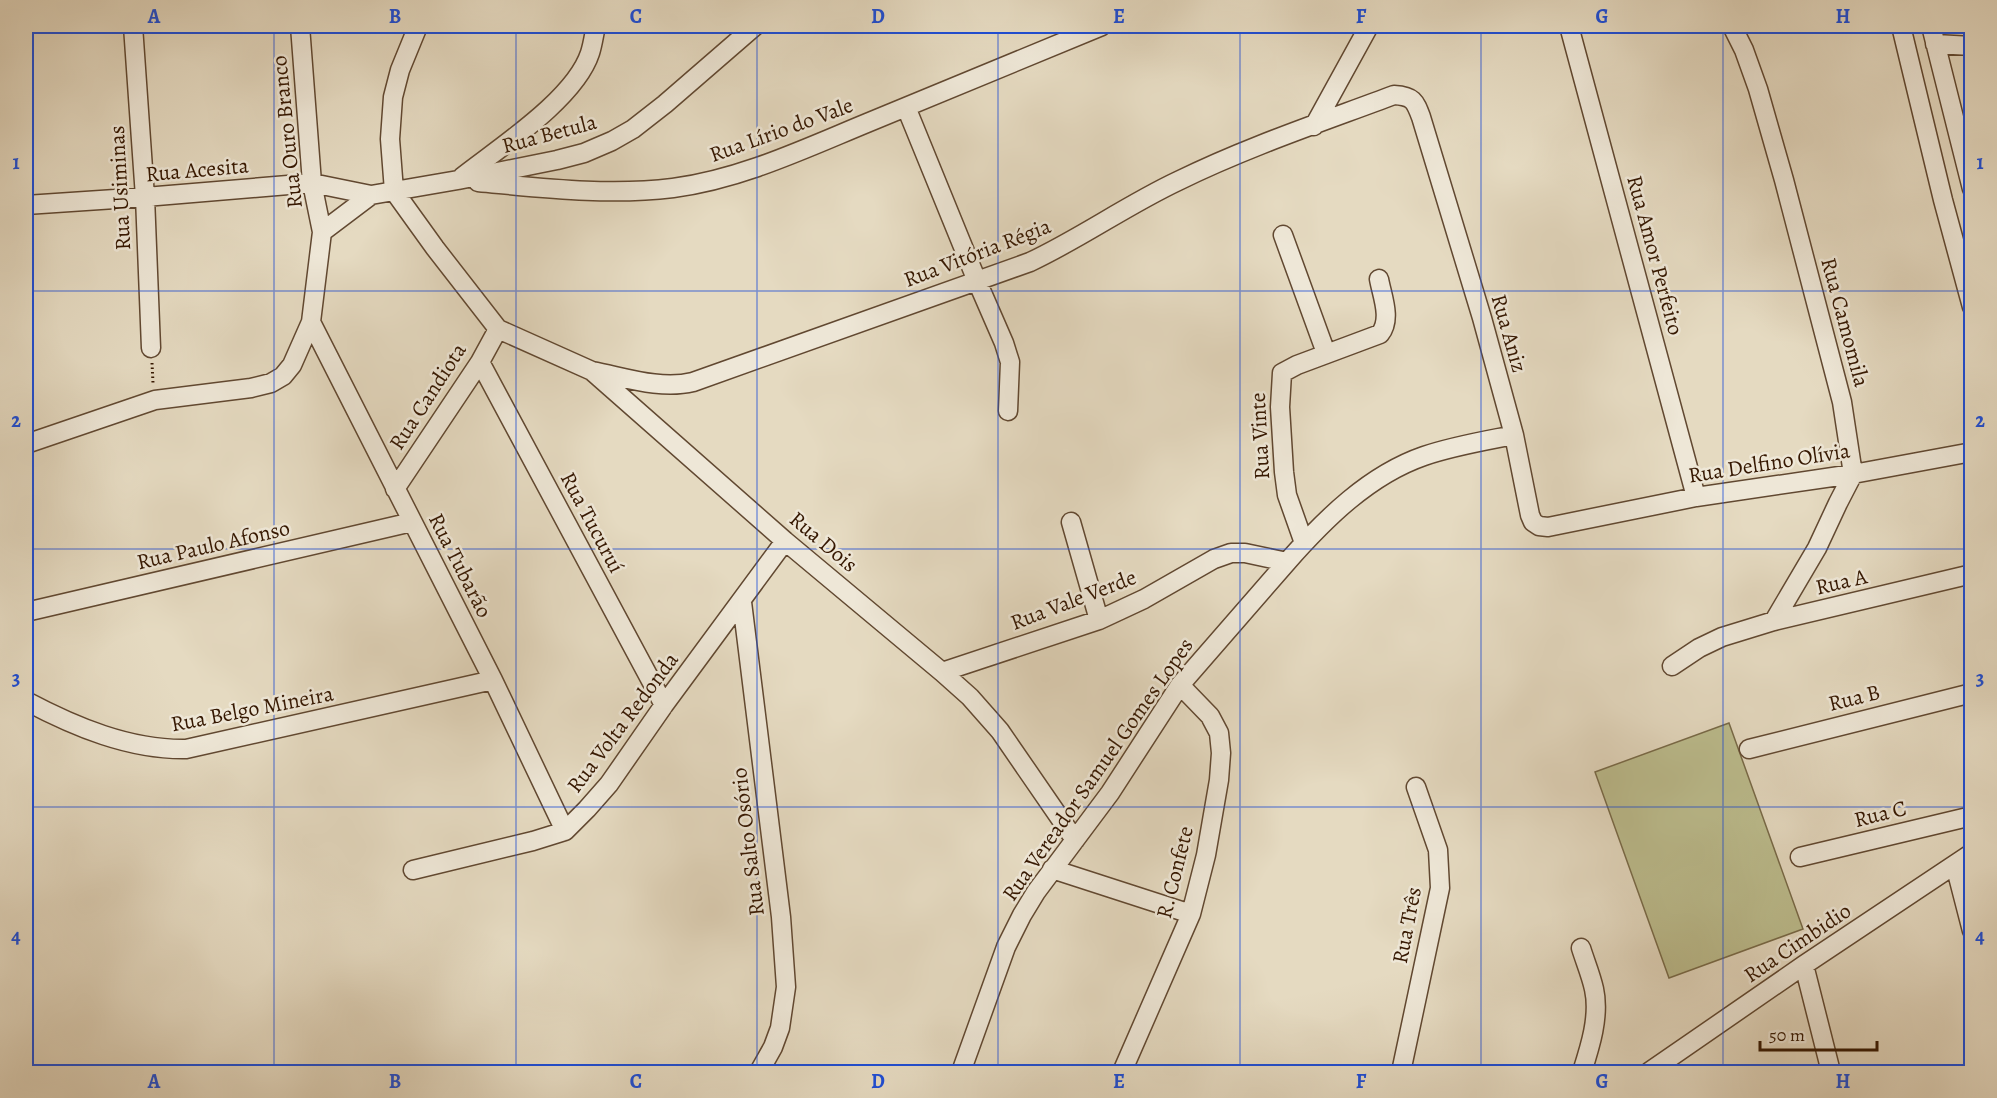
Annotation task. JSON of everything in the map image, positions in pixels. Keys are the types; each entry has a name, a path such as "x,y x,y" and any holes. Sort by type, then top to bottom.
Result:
{"street":[{"name":"Rua Usiminas","path":"133,26 145,197 151,348"},
{"name":"Rua Ouro Branco","path":"26,444 155,400 250,388 270,383 283,376 292,365 310,322 322,232 312,183 300,26"},
{"path":"418,26 400,70 393,97 390,139 394,191 498,329"},
{"path":"371,195 458,180 556,102 575,80 590,54 596,26"},
{"name":"Rua Betula","path":"458,180 566,158 612,141 633,129 665,104 755,26"},
{"name":"Rua Lírio do Vale","path":"458,180 615,192 675,188 710,181 764,165 1102,26"},
{"path":"1314,126 1369,26"},
{"name":"Rua Amor Perfeito","path":"1569,26 1696,497"},
{"name":"Rua Camomila","path":"1731,26 1744,50 1758,89 1784,180 1842,402 1853,474"},
{"path":"1901,26 1971,307"},
{"path":"1931,26 1971,189"},
{"path":"1935,44 1971,46"},
{"name":"Rua Vitória Régia","path":"592,370 657,384 682,384 1047,254 1122,210 1180,180 1394,95 1407,96 1416,103 1421,117"},
{"path":"906,107 1007,352 1010,375 1008,411"},
{"name":"Rua Aniz","path":"1421,117 1482,318 1514,435 1530,515 1533,522 1539,526 1574,523"},
{"name":"Rua Acesita","path":"26,205 312,183 371,195"},
{"name":"Rua Ouro Branco","path":"322,232 371,195"},
{"path":"1282,235 1326,353"},
{"name":"Rua Vinte","path":"1304,543 1287,495 1281,436 1281,377 1285,370 1377,336 1383,331 1386,312 1379,279"},
{"name":"Rua Tubarão","path":"310,322 493,680 565,831"},
{"name":"Rua Candiota","path":"395,489 480,362 498,329"},
{"name":"Rua Dois","path":"498,329 592,370 785,541 942,672 970,697 1000,731 1075,840"},
{"name":"Rua Tucuruí","path":"480,362 664,705"},
{"name":"Rua Vereador Samuel Gomes Lopes","path":"961,1072 1006,947 1022,915 1052,869 1110,793 1180,685 1304,543 1359,492 1380,476 1402,465 1446,449 1514,435"},
{"name":"Rua Delfino Olívia","path":"1574,523 1696,497 1853,474 1971,452"},
{"path":"1774,621 1817,548 1853,474"},
{"name":"Rua Paulo Afonso","path":"26,612 412,522"},
{"path":"1071,522 1099,620"},
{"name":"Rua Volta Redonda","path":"413,870 565,831 609,784 785,541"},
{"name":"Rua Vale Verde","path":"942,672 1099,620 1134,604 1214,559 1231,553 1245,553 1287,562"},
{"name":"Rua A","path":"1672,666 1699,648 1722,637 1774,621 1971,574"},
{"name":"Rua Salto Osório","path":"742,602 781,917 786,987 780,1028 773,1047 759,1072"},
{"name":"Rua Belgo Mineira","path":"26,701 70,722 130,744 168,750 186,749 493,680"},
{"name":"R. Confete","path":"1122,1072 1191,914 1206,855 1219,780 1221,753 1219,733 1210,716 1180,685"},
{"name":"Rua B","path":"1749,749 1971,693"},
{"name":"Rua Três","path":"1401,1072 1440,888 1438,850 1416,787"},
{"name":"Rua C","path":"1800,857 1971,816"},
{"name":"Rua Cimbidio","path":"1655,1071 1804,965 1971,853"},
{"path":"1955,865 1971,932"},
{"path":"1052,869 1191,914"},
{"path":"1581,948 1594,990 1596,1009 1582,1072"},
{"path":"1804,965 1831,1072"}],"path":[{"path":"151,348 155,400"}],"green space":[{"path":"1729,723 1803,929 1669,978 1595,772"}]}
